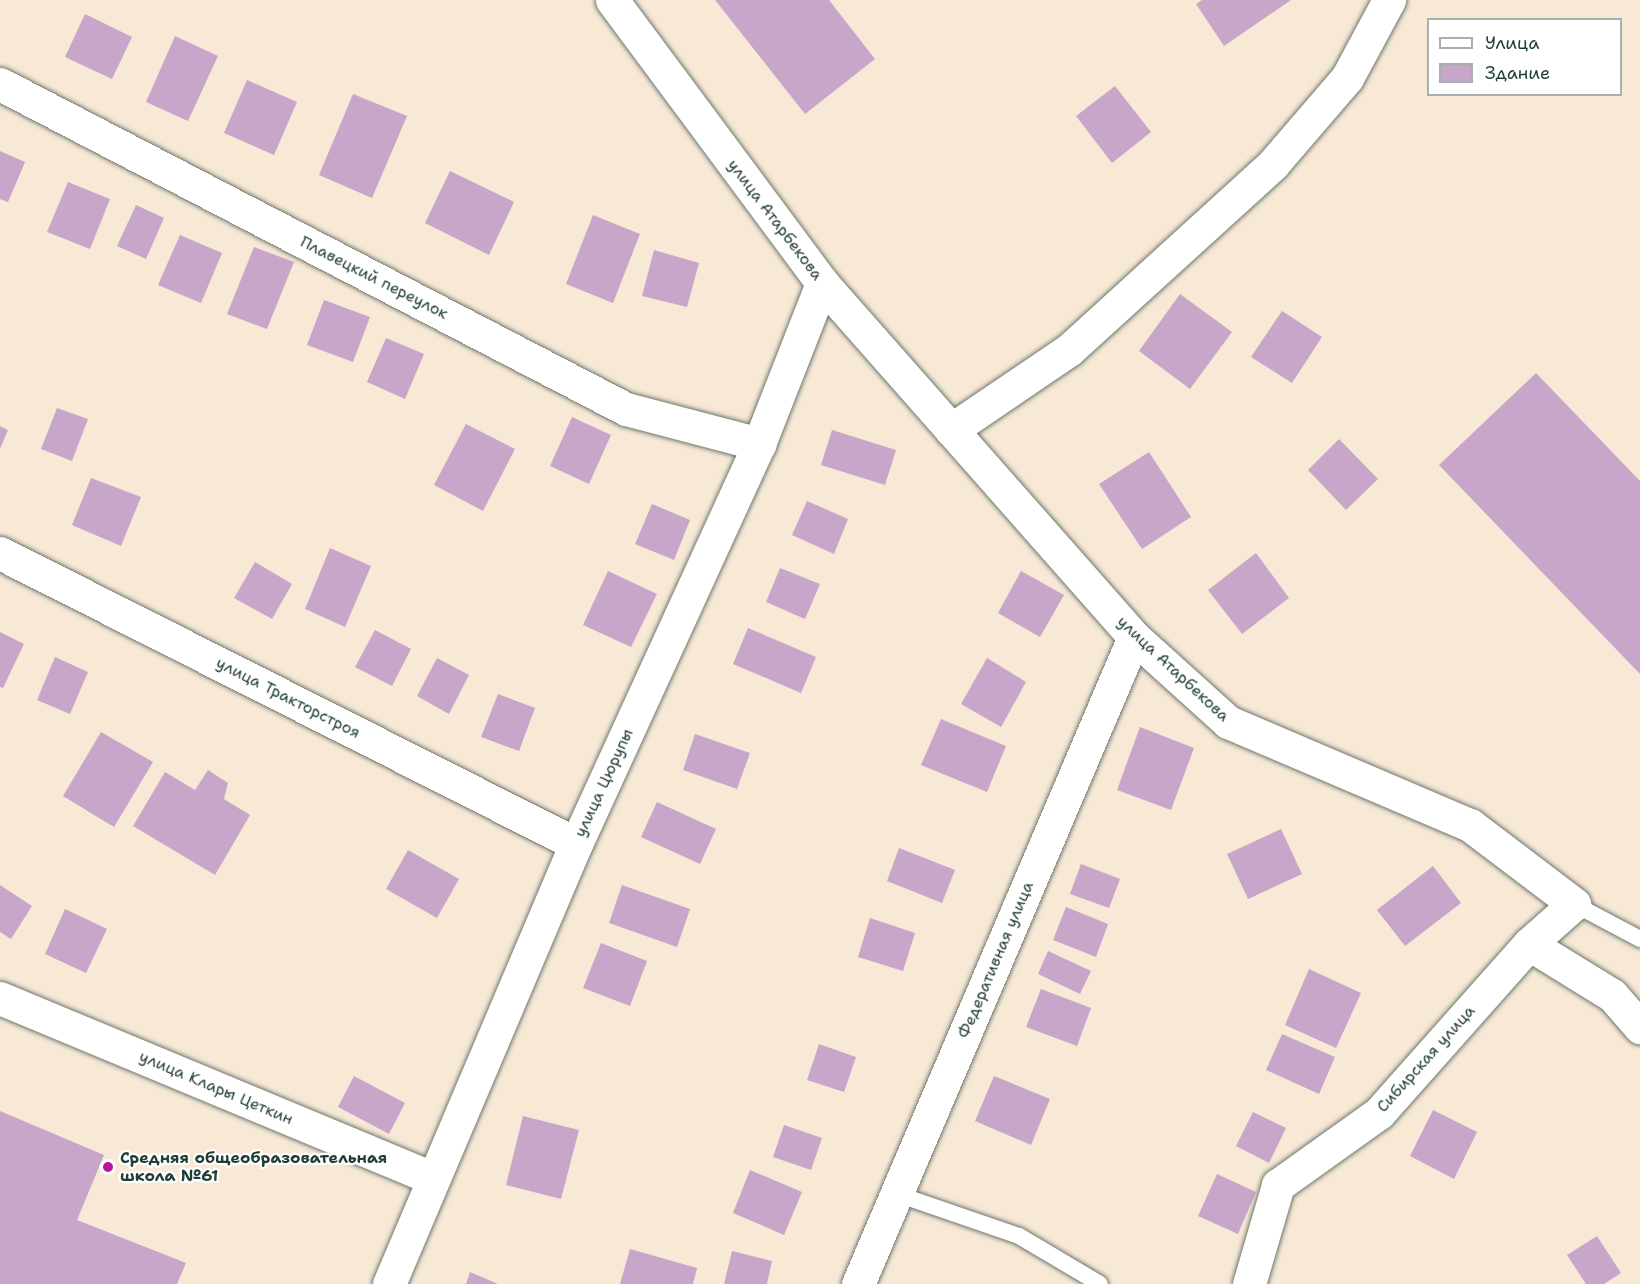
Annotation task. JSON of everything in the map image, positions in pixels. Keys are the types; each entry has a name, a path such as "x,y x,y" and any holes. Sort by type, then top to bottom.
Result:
{"street":[{"name":"улица Атарбекова","path":"612,0 822,283 1134,637 1228,722 1470,825 1574,904"},
{"path":"951,430 1070,350 1273,164 1347,78 1389,0"},
{"name":"Плавецкий переулок","path":"0,84 626,409 759,444"},
{"name":"улица Цюрупы","path":"389,1284 432,1178 576,844 759,444 822,283"},
{"name":"улица Тракторстроя","path":"0,553 576,844"},
{"name":"Федеративная улица","path":"858,1284 1134,637"},
{"name":"Сибирская улица","path":"1249,1284 1278,1185 1379,1113 1529,944 1574,904"},
{"path":"1529,944 1612,995 1640,1027"},
{"name":"улица Клары Цеткин","path":"0,998 432,1178"}],"lane":[{"path":"1574,904 1640,939"},
{"path":"897,1194 1019,1236 1100,1284"}],"building":[{"path":"715,0 829,0 875,59 805,114"},
{"path":"1202,0 1291,0 1224,46 1196,4"},
{"path":"85,14 132,37 112,79 65,57"},
{"path":"175,36 218,56 188,121 146,102"},
{"path":"247,80 297,102 274,155 224,133"},
{"path":"1115,86 1151,132 1112,163 1076,116"},
{"path":"353,94 407,116 372,198 319,175"},
{"path":"0,151 25,162 8,202 0,199"},
{"path":"450,171 514,202 489,255 425,223"},
{"path":"68,182 110,199 90,249 47,232"},
{"path":"136,205 164,218 146,259 117,246"},
{"path":"593,215 640,234 613,303 566,284"},
{"path":"180,235 222,253 201,303 158,285"},
{"path":"254,247 294,262 267,329 227,314"},
{"path":"654,250 699,263 687,307 642,296"},
{"path":"1180,294 1232,332 1190,389 1139,351"},
{"path":"324,300 370,317 353,362 307,345"},
{"path":"1282,311 1322,337 1292,383 1251,357"},
{"path":"386,338 424,354 405,399 367,382"},
{"path":"1536,373 1640,481 1640,674 1439,465"},
{"path":"57,408 88,419 72,461 41,449"},
{"path":"572,417 611,435 589,484 550,466"},
{"path":"466,424 515,449 483,511 434,485"},
{"path":"0,426 8,430 0,449"},
{"path":"832,430 896,450 885,485 821,465"},
{"path":"1339,439 1378,479 1346,510 1308,470"},
{"path":"1149,452 1191,517 1142,549 1099,484"},
{"path":"91,478 141,497 121,546 72,525"},
{"path":"807,501 848,519 834,554 792,535"},
{"path":"652,504 690,520 674,560 635,544"},
{"path":"330,548 371,566 345,627 305,609"},
{"path":"1256,553 1289,598 1242,634 1208,590"},
{"path":"255,562 292,584 272,619 234,598"},
{"path":"780,568 820,584 805,619 766,602"},
{"path":"608,571 657,594 631,647 583,625"},
{"path":"1021,571 1064,595 1040,637 998,613"},
{"path":"748,628 816,657 801,693 733,664"},
{"path":"375,630 411,649 392,686 355,667"},
{"path":"0,632 24,644 3,688 0,687"},
{"path":"55,657 88,672 70,714 37,700"},
{"path":"437,658 469,675 449,714 417,696"},
{"path":"987,658 1026,682 1001,727 961,704"},
{"path":"498,694 535,708 519,751 481,737"},
{"path":"941,719 1006,746 987,792 921,765"},
{"path":"1140,727 1194,748 1171,810 1117,790"},
{"path":"101,732 153,762 114,827 63,796"},
{"path":"695,734 750,753 737,789 683,770"},
{"path":"208,770 228,783 224,799 250,815 215,875 133,826 165,772 195,790"},
{"path":"657,802 716,829 700,864 641,837"},
{"path":"1281,829 1302,874 1248,899 1227,854"},
{"path":"899,848 955,870 942,903 887,881"},
{"path":"408,850 459,879 437,918 386,889"},
{"path":"1081,864 1120,879 1109,908 1070,894"},
{"path":"1433,866 1461,903 1405,946 1377,910"},
{"path":"0,885 32,906 11,939 0,932"},
{"path":"622,885 690,909 677,947 609,923"},
{"path":"1066,907 1108,924 1096,957 1053,940"},
{"path":"65,909 107,929 86,973 45,954"},
{"path":"870,918 915,933 903,971 858,957"},
{"path":"601,943 647,961 630,1006 583,988"},
{"path":"1048,951 1091,971 1080,994 1038,974"},
{"path":"1309,969 1361,993 1336,1048 1285,1025"},
{"path":"1041,989 1091,1008 1077,1046 1026,1027"},
{"path":"1282,1034 1335,1057 1319,1094 1266,1070"},
{"path":"819,1044 856,1057 844,1092 807,1080"},
{"path":"354,1076 405,1103 389,1134 338,1107"},
{"path":"994,1076 1050,1099 1031,1145 975,1121"},
{"path":"1433,1110 1477,1132 1454,1179 1410,1156"},
{"path":"0,1111 104,1155 77,1220 186,1263 177,1284 0,1284"},
{"path":"1253,1112 1286,1128 1269,1163 1236,1146"},
{"path":"523,1116 579,1130 561,1199 506,1185"},
{"path":"784,1125 822,1138 811,1170 773,1157"},
{"path":"750,1170 802,1192 784,1235 733,1213"},
{"path":"1217,1174 1256,1192 1238,1234 1198,1216"},
{"path":"1597,1236 1621,1273 1604,1284 1586,1284 1567,1255"},
{"path":"630,1249 697,1268 693,1284 620,1284"},
{"path":"732,1251 772,1261 767,1284 724,1284"},
{"path":"470,1272 498,1284 466,1284"}],"place":[{"name":"Средняя общеобразовательная школа №61","path":"108,1167"}]}
